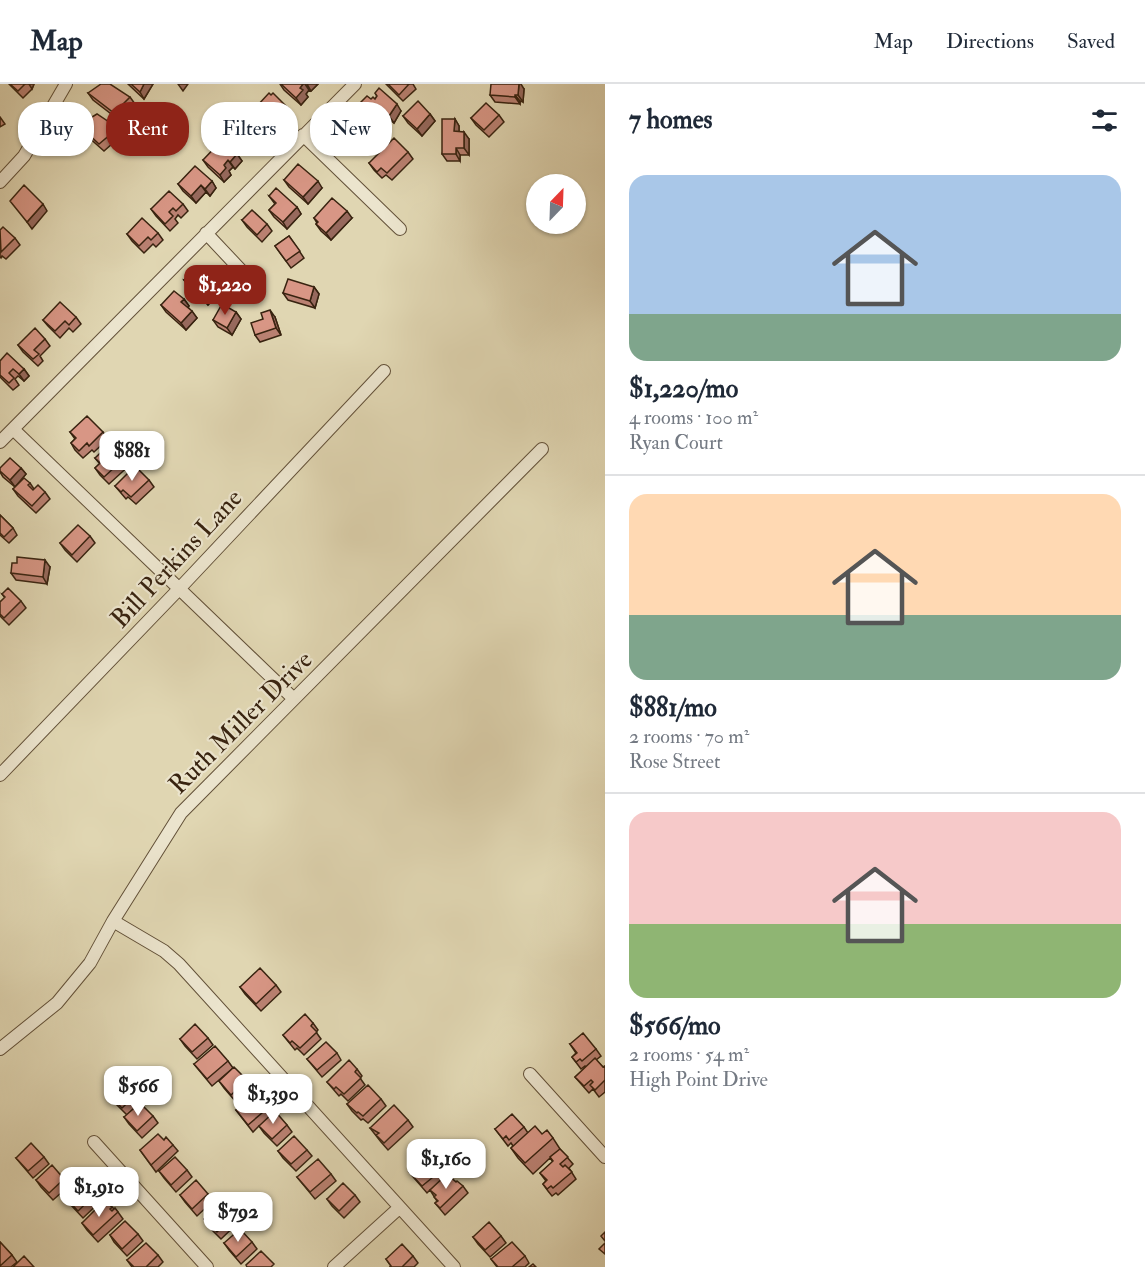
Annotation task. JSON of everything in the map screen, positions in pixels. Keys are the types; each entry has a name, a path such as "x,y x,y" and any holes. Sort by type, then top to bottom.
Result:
{"street":[{"path":"0,182 24,156 66,84"},
{"path":"0,442 355,84"},
{"path":"303,135 400,229"},
{"path":"206,233 253,283"},
{"name":"Bill Perkins Lane","path":"0,775 384,371"},
{"path":"13,429 294,699"},
{"name":"Ruth Miller Drive","path":"0,1050 57,1003 90,963 113,921 182,813 542,449"},
{"path":"113,921 164,951 179,964 454,1267"},
{"path":"530,1074 605,1157"},
{"path":"94,1142 207,1267"},
{"path":"334,1267 399,1208"}],"building":[{"path":"10,84 25,84 18,91"},
{"path":"101,84 110,84 130,97 125,102 106,102 106,107 88,93"},
{"path":"131,84 144,84 140,92"},
{"path":"281,84 303,84 300,88 303,90 296,98"},
{"path":"388,84 409,84 399,95"},
{"path":"491,84 519,84 518,95 515,97 490,95"},
{"path":"379,88 397,104 392,112 392,102 361,102 367,96 375,99 377,96 375,93"},
{"path":"269,93 271,95 273,93 282,102 261,102"},
{"path":"418,101 430,114 417,129 403,116"},
{"path":"486,103 499,115 484,130 471,118"},
{"path":"97,114 106,120 106,138 99,144 94,139 94,116"},
{"path":"442,119 455,119 454,131 464,132 464,148 456,148 456,154 442,154"},
{"path":"394,138 408,152 387,173 381,168 377,172 369,163 376,156 392,156"},
{"path":"207,156 235,156 230,162 228,160 224,165 226,168 220,175 203,160"},
{"path":"298,164 318,181 303,197 284,180"},
{"path":"195,166 212,181 205,189 201,185 191,196 178,184"},
{"path":"24,185 43,204 27,222 10,201"},
{"path":"276,188 297,207 283,222 269,210 276,203 269,196"},
{"path":"169,191 183,204 176,211 173,208 169,212 173,216 165,224 151,209"},
{"path":"332,198 347,211 326,233 316,224 318,222 314,218"},
{"path":"252,210 267,224 257,235 242,220"},
{"path":"142,218 158,233 151,240 148,237 139,246 127,234"},
{"path":"3,227 15,238 1,252 0,230"},
{"path":"289,236 300,251 286,261 275,246"},
{"path":"193,270 212,288 204,298 184,280"},
{"path":"288,279 314,287 310,301 283,293"},
{"path":"174,291 184,299 181,302 192,311 181,323 161,305"},
{"path":"60,302 76,317 69,325 65,321 55,331 43,320"},
{"path":"222,304 236,312 227,328 213,320"},
{"path":"270,310 276,328 255,335 251,323 263,319 261,313"},
{"path":"35,328 45,339 34,350 39,354 33,359 18,345"},
{"path":"7,353 24,369 19,374 13,369 9,373 14,378 9,383 0,375 0,361"},
{"path":"87,416 103,432 89,446 87,443 79,451 71,443 76,438 70,432"},
{"path":"114,440 128,455 104,477 95,468 100,463 95,458"},
{"path":"10,458 21,468 10,480 0,471 0,468"},
{"path":"135,466 149,480 131,497 115,486"},
{"path":"24,478 33,490 38,485 45,492 32,506 13,489"},
{"path":"0,515 13,528 4,537 0,533"},
{"path":"78,525 90,536 72,555 60,543"},
{"path":"17,557 45,560 43,577 11,573 12,563 17,563"},
{"path":"8,588 21,601 4,618 0,614 0,602 5,597 2,594"},
{"path":"260,968 276,985 256,1004 240,987"},
{"path":"305,1014 317,1032 300,1048 292,1041 290,1043 283,1035"},
{"path":"195,1024 208,1038 192,1052 180,1039"},
{"path":"583,1033 596,1049 582,1061 580,1059 576,1062 572,1057 577,1053 570,1044"},
{"path":"326,1042 337,1053 317,1070 307,1059"},
{"path":"215,1046 228,1061 207,1079 194,1064"},
{"path":"595,1058 603,1067 605,1066 605,1080 595,1090 590,1085 593,1082 591,1080 584,1086 575,1077"},
{"path":"349,1060 361,1078 344,1094 327,1082"},
{"path":"234,1067 247,1080 231,1095 219,1081"},
{"path":"125,1080 137,1094 122,1108 109,1095"},
{"path":"368,1085 381,1099 363,1116 347,1104"},
{"path":"256,1092 269,1107 248,1125 236,1110"},
{"path":"140,1103 153,1116 137,1131 124,1117"},
{"path":"394,1105 408,1120 384,1143 376,1135 379,1133 370,1128"},
{"path":"275,1111 287,1125 272,1139 259,1126"},
{"path":"512,1114 524,1127 509,1140 506,1136 503,1139 495,1129"},
{"path":"535,1126 542,1134 547,1130 553,1138 525,1163 511,1148"},
{"path":"158,1134 164,1140 166,1137 173,1145 151,1165 140,1150"},
{"path":"294,1136 307,1150 291,1164 278,1151"},
{"path":"31,1143 44,1157 28,1171 16,1158"},
{"path":"560,1149 568,1157 560,1164 563,1167 565,1165 572,1172 553,1188 551,1186 547,1189 543,1184 547,1180 540,1173 553,1161 550,1157"},
{"path":"430,1154 443,1169 422,1186 409,1172"},
{"path":"175,1157 187,1170 171,1185 159,1171"},
{"path":"318,1159 331,1174 310,1192 297,1177"},
{"path":"52,1165 64,1179 49,1193 36,1180"},
{"path":"447,1174 463,1186 440,1208 435,1203 438,1201 434,1197 436,1195 430,1190"},
{"path":"84,1180 93,1190 96,1186 100,1190 78,1211 65,1197"},
{"path":"196,1180 208,1194 192,1209 180,1195"},
{"path":"343,1183 355,1195 339,1211 327,1199"},
{"path":"104,1201 112,1207 110,1209 112,1211 115,1208 118,1212 93,1235 82,1223"},
{"path":"222,1201 235,1214 217,1232 204,1219"},
{"path":"125,1221 138,1234 122,1249 110,1235"},
{"path":"489,1222 501,1236 485,1250 473,1237"},
{"path":"240,1229 252,1242 236,1257 224,1243"},
{"path":"0,1242 12,1255 0,1266"},
{"path":"512,1242 525,1256 512,1267 498,1267 491,1259"},
{"path":"146,1243 158,1255 146,1267 134,1267 127,1260"},
{"path":"605,1243 605,1254 599,1249"},
{"path":"402,1244 413,1256 402,1267 390,1267 386,1259"},
{"path":"261,1251 274,1264 271,1267 247,1267 246,1265"},
{"path":"24,1256 34,1267 13,1267"}]}
